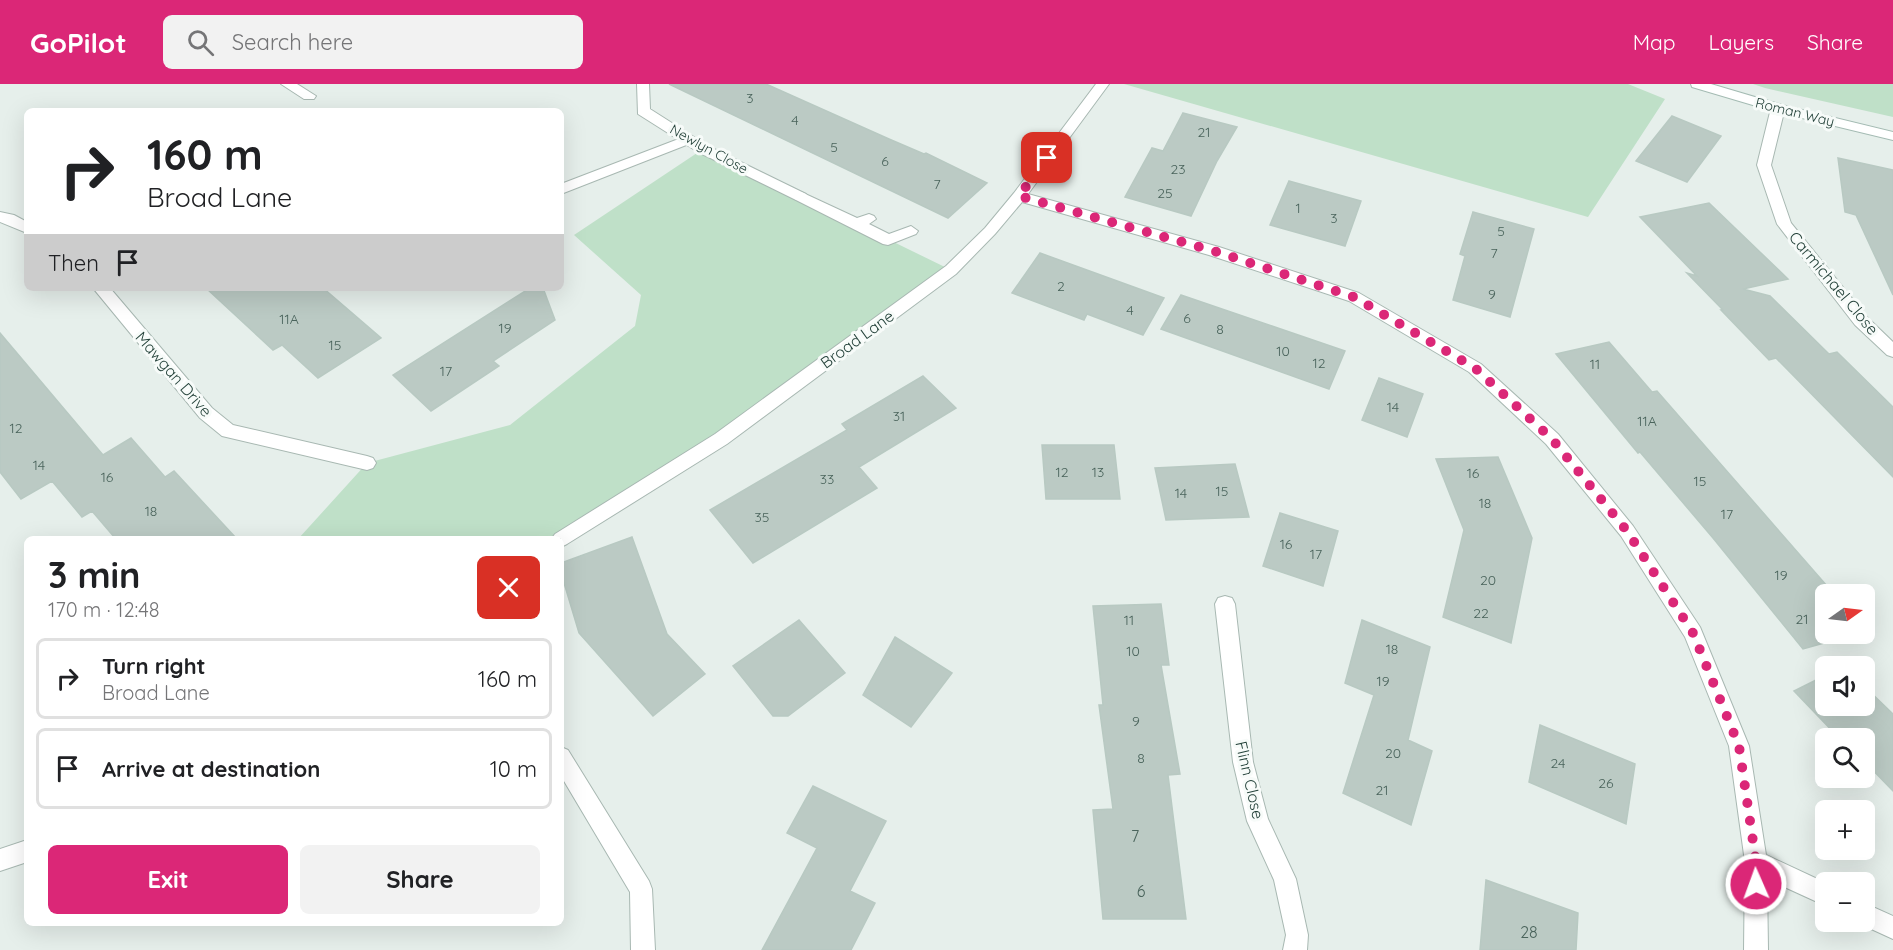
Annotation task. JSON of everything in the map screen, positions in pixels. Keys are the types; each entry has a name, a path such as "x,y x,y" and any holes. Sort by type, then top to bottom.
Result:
{"street":[{"path":"287,84 309,96"},
{"name":"Newlyn Close","path":"643,84 643,111 689,140 801,197 863,221 888,240 911,231"},
{"name":"Broad Lane","path":"564,537 721,439 951,270 990,231 1019,196 1103,84"},
{"name":"Roman Way","path":"1698,84 1778,108 1893,136"},
{"name":"Carmichael Close","path":"1778,108 1764,165 1784,224 1862,321 1893,351"},
{"path":"564,189 689,140"},
{"path":"1019,196 1214,251 1354,297 1475,368 1552,439 1627,531 1693,633 1739,746 1756,862 1756,950"},
{"path":"0,217 9,218 24,226"},
{"name":"Mawgan Drive","path":"104,291 206,413 228,431 368,463"},
{"name":"Flinn Close","path":"1225,604 1244,762 1258,821 1285,879 1297,935 1295,950"},
{"path":"564,762 641,889 643,950"},
{"path":"0,860 24,852"},
{"path":"1756,862 1815,890"},
{"path":"1875,919 1893,928"}],"green space":[{"path":"1124,84 1628,84 1665,99 1588,217"},
{"path":"1753,84 1893,84 1893,117 1765,88"},
{"path":"703,149 951,270 721,439 564,536 301,536 367,463 510,425 635,326 641,295 574,235"}],"building":[{"path":"669,84 766,84 926,153 987,183 948,218"},
{"path":"1183,113 1237,127 1217,161 1191,216 1125,197 1152,148 1163,151"},
{"path":"1672,116 1721,136 1687,182 1636,161"},
{"path":"1838,158 1893,170 1893,295 1856,215 1845,212"},
{"path":"1289,181 1361,201 1345,246 1270,225"},
{"path":"1709,203 1788,279 1743,289 1770,296 1829,354 1837,352 1893,407 1893,477 1776,358 1769,360 1687,273 1697,276 1640,217"},
{"path":"1473,212 1534,229 1510,317 1453,300 1465,256 1460,254"},
{"path":"1040,253 1164,298 1143,335 1087,314 1084,320 1012,293"},
{"path":"209,291 326,291 381,338 318,378 282,345 273,350"},
{"path":"525,291 544,291 555,320 493,361 499,366 431,411 393,375"},
{"path":"1181,295 1345,351 1329,389 1161,329"},
{"path":"0,333 103,455 131,438 165,477 174,471 234,536 113,536 92,511 82,517 52,481 21,499 0,472"},
{"path":"1609,342 1652,392 1657,391 1825,584 1815,584 1815,644 1821,644 1803,649 1713,538 1640,452 1638,453 1556,354"},
{"path":"923,376 956,408 859,467 877,488 753,563 710,510 847,430 842,424"},
{"path":"1379,378 1423,394 1407,437 1362,420"},
{"path":"1042,445 1114,445 1120,499 1046,499"},
{"path":"1498,457 1532,538 1511,643 1443,617 1464,530 1436,459"},
{"path":"1235,464 1249,517 1166,520 1155,468"},
{"path":"1280,513 1338,531 1323,586 1263,566"},
{"path":"632,537 667,634 705,674 653,716 579,633 564,583 564,562"},
{"path":"1161,604 1169,665 1161,665 1180,774 1168,775 1186,919 1103,919 1093,810 1113,809 1099,705 1103,705 1093,606"},
{"path":"799,620 845,673 788,716 773,716 733,666"},
{"path":"1362,620 1430,647 1408,740 1432,751 1411,825 1343,793 1374,695 1345,683"},
{"path":"895,637 952,673 911,727 863,695"},
{"path":"1815,680 1815,713 1794,691"},
{"path":"1875,697 1893,714 1893,791 1875,772 1875,728 1829,728 1818,716 1875,716"},
{"path":"1540,725 1635,764 1626,824 1529,782"},
{"path":"813,786 886,821 850,891 875,903 851,950 762,950 817,848 787,833"},
{"path":"1486,880 1578,913 1576,950 1480,950"}],"route":[{"path":"1047,158 1019,196 1214,251 1354,297 1475,368 1552,439 1627,531 1693,633 1739,746 1756,862 1756,884"}]}
